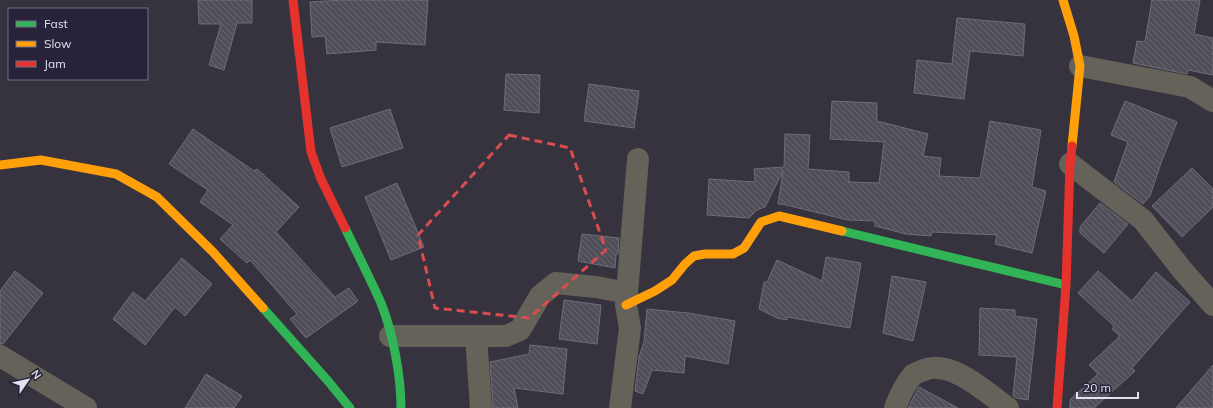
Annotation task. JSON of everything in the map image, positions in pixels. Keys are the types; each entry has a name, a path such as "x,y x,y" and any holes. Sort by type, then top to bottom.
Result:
{"street":[{"path":"1057,408 1066,285 1070,164 1080,66 1074,36 1063,0"},
{"path":"289,5 311,152 321,179 381,304 394,351 401,395 401,408"},
{"path":"1080,66 1190,87 1213,101"},
{"path":"620,408 630,328 627,299 638,159"},
{"path":"0,165 41,160 116,174 157,197 213,252 328,381 350,408"},
{"path":"1070,164 1143,220 1183,271 1213,305"},
{"path":"390,336 506,336 520,330 540,296 556,283 596,286 627,299 655,291 672,280 685,264 694,256 705,254 733,254 744,248 761,222 779,216 1066,285"},
{"path":"476,336 481,408"},
{"path":"0,356 86,408"},
{"path":"895,408 900,396 914,374 930,367 944,368 961,375 1008,408"}],"highlighted area":[{"path":"509,135 570,148 606,250 529,318 435,308 418,235"}],"building":[{"path":"198,0 252,0 252,23 237,23 224,70 209,65 221,24 199,24"},
{"path":"343,0 428,0 425,45 376,42 376,50 327,54 325,36 312,37 310,2"},
{"path":"1152,0 1200,0 1194,34 1213,38 1213,75 1188,70 1187,74 1133,63 1137,41 1145,42"},
{"path":"957,18 1025,24 1023,56 970,51 964,99 914,93 917,60 952,64"},
{"path":"506,74 540,75 539,113 504,110"},
{"path":"589,84 639,91 634,128 584,121"},
{"path":"832,101 877,103 877,121 928,134 923,156 941,158 939,176 980,178 990,121 1041,130 1032,187 1046,191 1032,253 995,244 997,235 932,232 931,236 906,234 875,226 875,221 848,220 778,204 783,171 765,207 757,210 749,218 707,215 709,179 755,182 754,169 784,167 785,134 810,135 808,169 849,172 849,182 879,183 884,142 830,139"},
{"path":"1125,101 1177,122 1150,196 1143,204 1114,182 1128,142 1111,135"},
{"path":"390,109 403,148 342,167 330,128"},
{"path":"193,129 254,171 257,169 299,207 276,232 335,297 349,288 358,301 306,338 290,319 297,314 250,260 247,263 220,239 233,225 200,202 208,190 169,164"},
{"path":"1192,168 1213,189 1213,207 1182,237 1152,206"},
{"path":"397,183 424,247 391,260 365,197"},
{"path":"1100,203 1128,224 1104,253 1080,233 1080,227"},
{"path":"582,234 619,238 615,268 578,261"},
{"path":"826,257 861,263 850,328 787,317 787,320 777,318 759,309 764,282 767,282 777,260 822,281"},
{"path":"182,258 212,284 185,316 175,307 145,345 113,319 133,292 145,301"},
{"path":"15,271 43,293 3,344 0,344 0,291"},
{"path":"1098,271 1132,301 1156,272 1190,302 1132,368 1135,371 1094,408 1070,408 1070,400 1098,374 1089,365 1120,336 1112,329 1114,326 1078,293"},
{"path":"892,276 926,282 913,341 883,333"},
{"path":"564,300 601,305 597,344 559,339"},
{"path":"980,308 1015,310 1015,316 1037,319 1028,400 1013,396 1017,357 979,355"},
{"path":"647,309 688,313 735,321 728,364 685,356 684,373 652,370 643,394 635,391 639,357 644,342"},
{"path":"530,345 567,349 563,394 514,388 518,408 493,408 490,362 529,354"},
{"path":"1213,365 1213,408 1176,408"},
{"path":"206,374 242,396 234,408 185,408"},
{"path":"919,387 958,408 908,408"}],"traffic: fast":[{"path":"345,228 377,294 385,315 396,355 400,382 401,408"},
{"path":"842,231 1066,285"},
{"path":"263,308 350,408"}],"traffic: slow":[{"path":"1063,0 1074,36 1080,66 1072,146"},
{"path":"0,165 41,160 116,174 157,197 213,252 263,308"},
{"path":"626,305 655,291 672,280 685,264 694,256 705,254 733,254 744,248 761,222 779,216 842,231"}],"traffic: jam":[{"path":"293,0 311,152 321,179 345,228"},
{"path":"1057,408 1066,285 1070,164 1072,146"}]}
